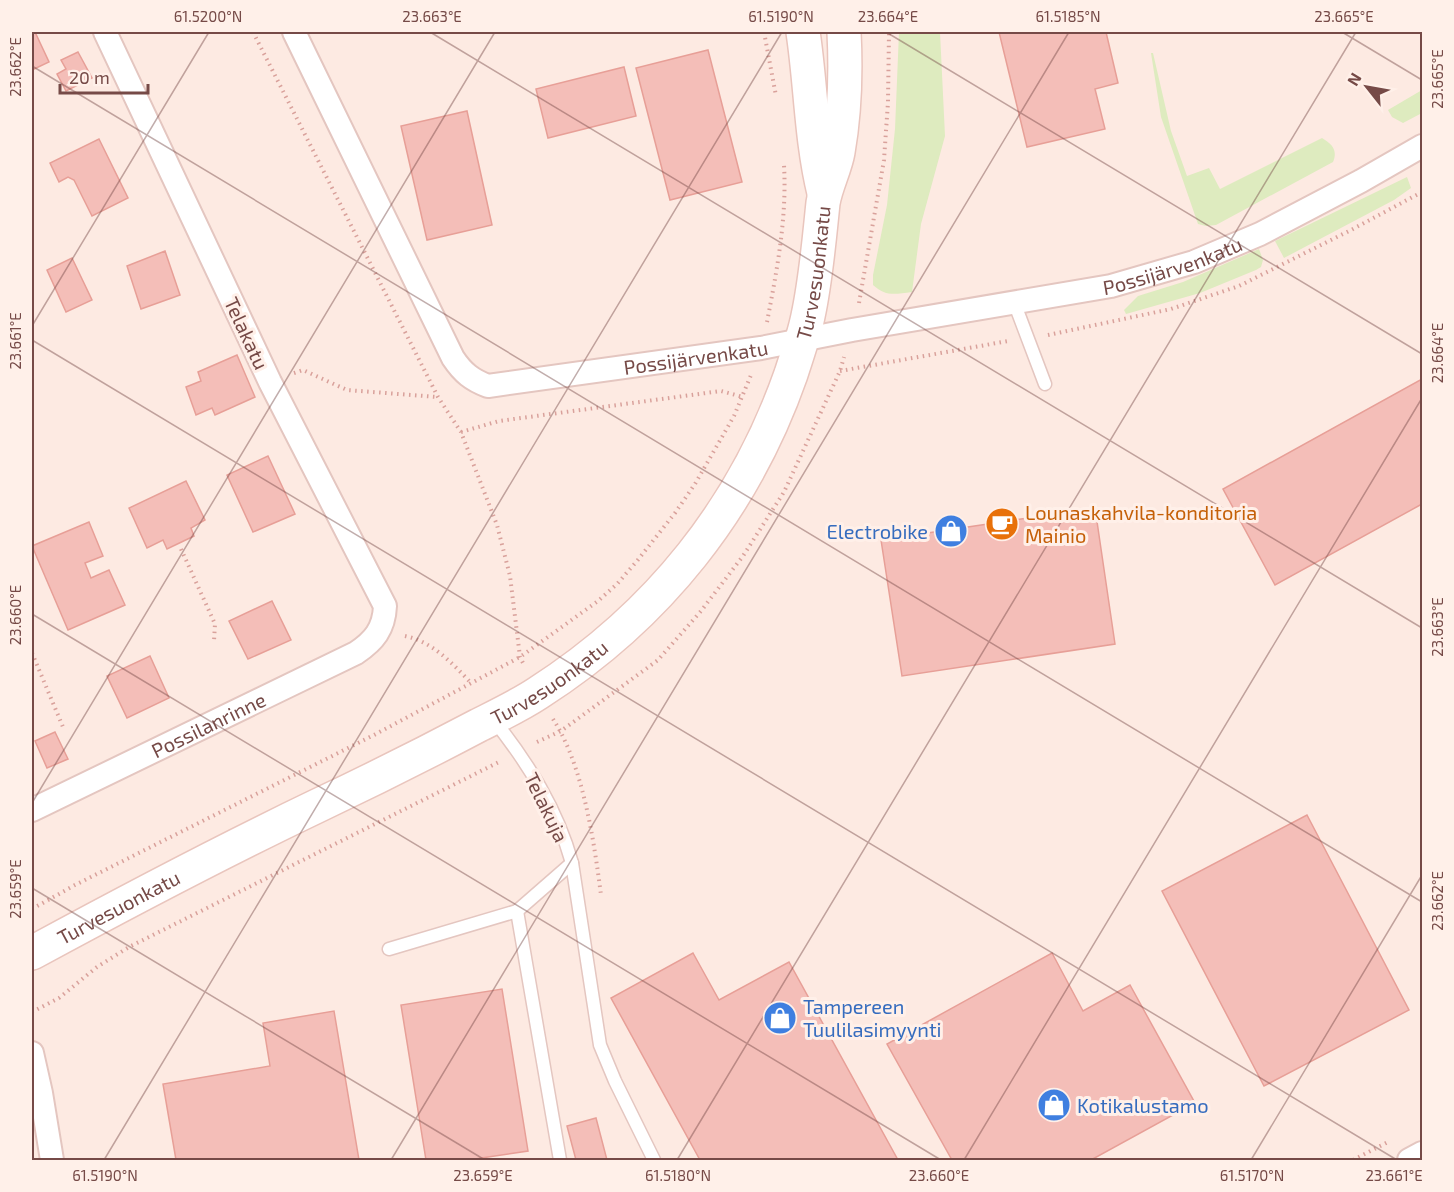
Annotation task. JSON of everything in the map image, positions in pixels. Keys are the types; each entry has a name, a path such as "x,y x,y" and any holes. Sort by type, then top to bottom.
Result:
{"main road":[{"name":"Turvesuonkatu","path":"803,32 810,75 816,157 825,194"},
{"name":"Turvesuonkatu","path":"32,953 106,912 418,758 537,694 600,649 632,622 688,562 739,488 780,403 802,340 813,288 825,194 838,154 846,72 844,32"}],"street":[{"name":"Telakatu","path":"105,32 270,382 385,606 384,620 379,632"},
{"name":"Possijärvenkatu","path":"294,32 453,358 461,371 472,380 488,386 761,348 852,330 1111,286 1194,262 1260,234 1422,146"},
{"name":"Possilanrinne","path":"32,810 356,653 369,644 379,632"},
{"path":"32,1053 52,1161"},
{"path":"1409,1161 1422,1153"}],"lane":[{"path":"1014,302 1045,384"},
{"name":"Telakuja","path":"492,718 519,752 564,834 572,863 600,1045 654,1161"},
{"path":"389,949 517,910 572,863"},
{"path":"517,910 560,1161"}],"path":[{"path":"253,32 438,397 460,432 497,525 510,576 520,657 537,694 561,731 578,777 595,854 601,898"},
{"path":"764,32 776,98"},
{"path":"32,1012 59,998 98,967 129,947 561,731 658,660 701,611 743,556 784,492 840,371 852,330 884,160 889,32"},
{"path":"32,909 520,657 598,601 617,584 675,513 695,484 723,437 742,397 761,348 776,275 783,214 784,160"},
{"path":"270,382 303,370 347,390 438,397"},
{"path":"460,432 499,421 721,391 820,413"},
{"path":"181,549 215,624 214,641"},
{"path":"379,632 410,637 431,647 453,664 471,683"},
{"path":"32,653 63,727"}],"green space":[{"path":"899,32 940,32 945,136 921,224 912,292 891,294 873,285 873,275 887,205 895,129"},
{"path":"1151,53 1153,53 1171,131 1187,176 1209,168 1220,189 1322,138 1333,148 1335,154 1333,162 1216,225 1198,224 1161,117"},
{"path":"1422,90 1422,113 1403,123 1392,117 1388,110"},
{"path":"1407,177 1411,188 1394,200 1284,258 1275,241"},
{"path":"1259,249 1263,260 1261,267 1256,270 1200,293 1126,314 1124,310 1138,296 1183,282"}],"building":[{"path":"32,32 35,32 49,62 32,70"},
{"path":"999,32 1106,32 1118,83 1095,89 1105,129 1027,147"},
{"path":"708,50 742,182 670,200 636,68"},
{"path":"78,52 92,78 66,91 57,74 66,69 61,60"},
{"path":"624,67 636,116 548,138 536,89"},
{"path":"467,111 492,225 427,240 401,126"},
{"path":"99,139 128,198 92,216 74,180 68,177 59,182 50,163"},
{"path":"165,251 180,295 141,309 127,266"},
{"path":"72,258 92,300 66,312 47,270"},
{"path":"237,355 255,397 215,415 212,408 196,415 186,387 201,381 198,372"},
{"path":"1422,379 1422,504 1275,585 1223,489"},
{"path":"268,456 295,514 253,532 227,475"},
{"path":"186,481 205,520 191,528 194,536 167,549 163,540 147,548 129,508"},
{"path":"1095,508 1115,644 902,676 881,540"},
{"path":"89,522 103,556 85,563 91,578 109,570 125,605 68,630 32,546"},
{"path":"272,601 291,640 248,659 229,621"},
{"path":"150,656 169,698 127,718 107,676"},
{"path":"55,732 68,759 47,768 35,741"},
{"path":"1307,815 1409,1010 1264,1086 1162,891"},
{"path":"693,953 719,1000 789,962 898,1160 700,1160 611,998"},
{"path":"1052,953 1083,1011 1130,985 1195,1103 1091,1160 952,1160 887,1044"},
{"path":"502,989 528,1151 468,1160 426,1160 401,1005"},
{"path":"334,1011 359,1160 176,1160 163,1084 270,1066 263,1023"},
{"path":"596,1118 607,1160 576,1160 567,1126"}],"place":[{"name":"Lounaskahvila-konditoria Mainio","path":"1002,524"},
{"name":"Electrobike","path":"951,531"},
{"name":"Tampereen Tuulilasimyynti","path":"780,1018"},
{"name":"Kotikalustamo","path":"1054,1105"}]}
